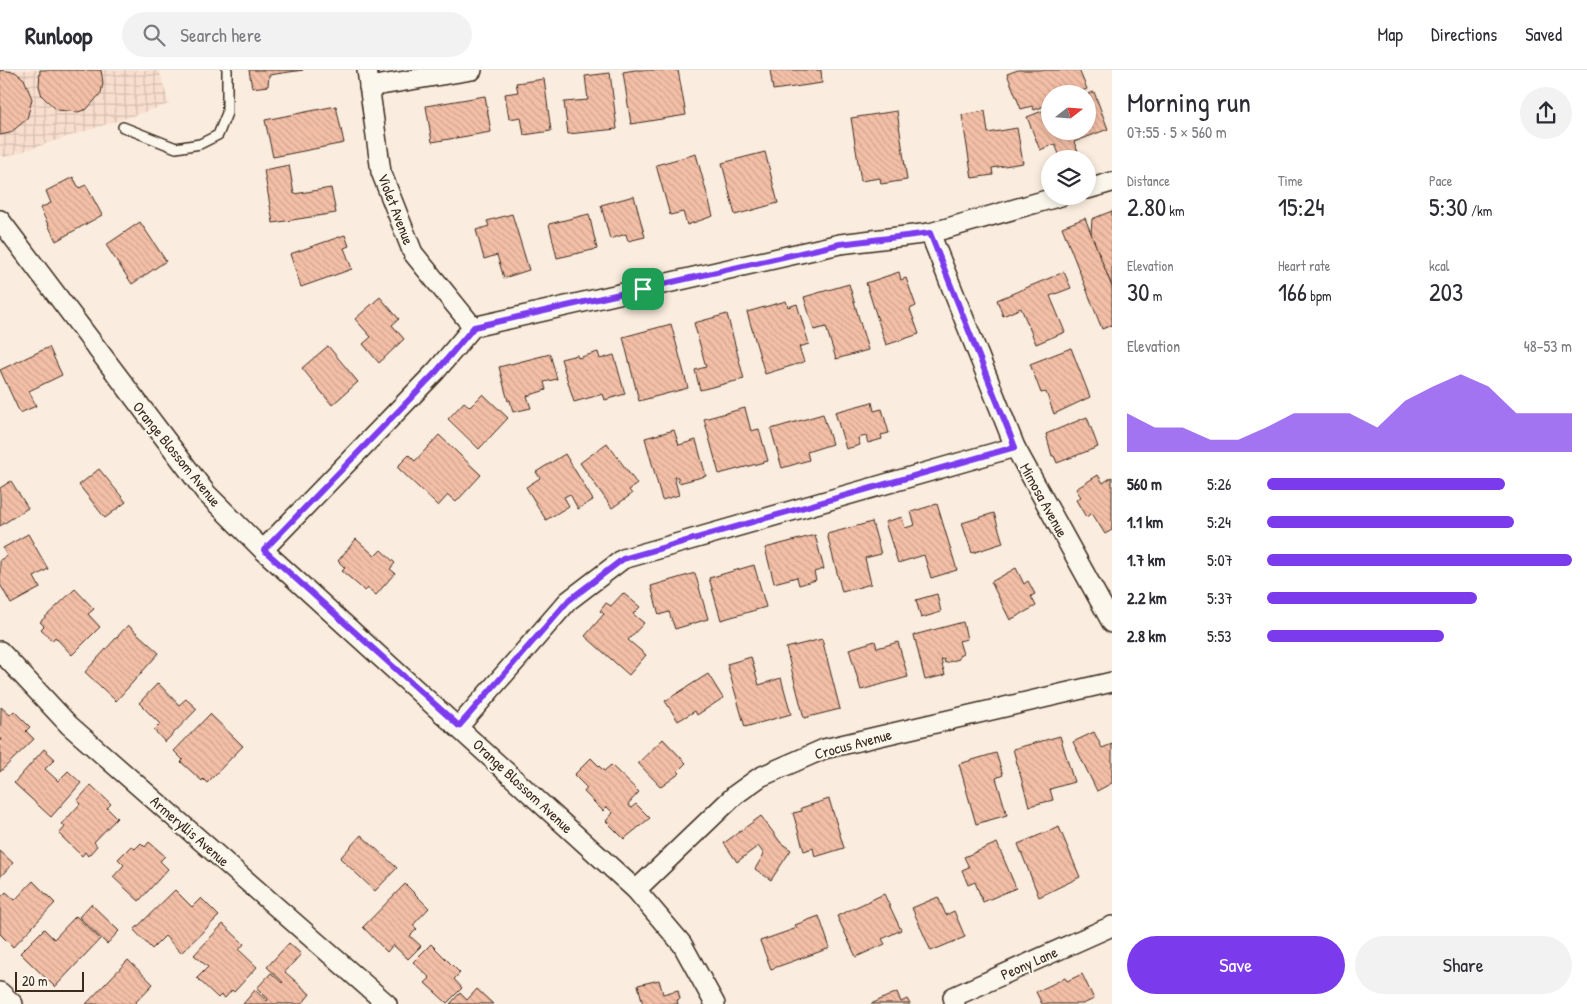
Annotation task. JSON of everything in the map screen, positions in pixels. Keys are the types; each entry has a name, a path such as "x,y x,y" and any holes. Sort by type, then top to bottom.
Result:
{"street":[{"path":"368,79 472,70"},
{"name":"Violet Avenue","path":"368,79 381,172 413,253 474,327"},
{"path":"1096,187 1112,182"},
{"path":"264,550 436,372 474,327 840,244 930,233 1041,202"},
{"name":"Orange Blossom Avenue","path":"0,220 206,494 264,550 459,726 636,890 682,944 715,1004"},
{"name":"Mimosa Avenue","path":"930,233 1015,447 1112,622"},
{"path":"459,726 568,601 623,559 1015,447"},
{"name":"Armeryllis Avenue","path":"0,651 70,725 387,1004"},
{"name":"Crocus Avenue","path":"636,890 735,795 760,777 824,749 1112,682"},
{"name":"Peony Lane","path":"955,1004 953,997 1112,926"},
{"path":"0,992 13,1004"}],"lane":[{"path":"124,127 176,148 200,144 218,135 227,113 227,70"}],"shaded area":[{"path":"0,70 159,70 169,104 5,157 0,154"}],"building":[{"path":"0,70 15,72 24,79 32,99 27,119 10,133 0,135"},
{"path":"40,70 101,70 103,83 101,93 87,109 78,112 57,110 42,96 39,86"},
{"path":"249,70 303,70 269,75 268,86 252,88"},
{"path":"635,70 678,70 686,115 631,124 623,72"},
{"path":"770,70 821,70 822,83 773,90"},
{"path":"1018,70 1079,70 1085,85 1041,85 1041,107 1034,110 1032,106 1021,109 1007,74"},
{"path":"610,73 617,129 568,134 564,102 588,100 585,76"},
{"path":"544,79 551,131 524,135 521,117 509,119 505,94 518,92 516,83"},
{"path":"485,96 491,132 432,142 426,106"},
{"path":"1096,97 1108,129 1096,134"},
{"path":"336,106 344,143 273,157 265,120"},
{"path":"897,111 907,180 881,184 880,178 861,181 851,118"},
{"path":"985,111 988,133 1017,128 1023,163 992,168 993,175 972,178 962,115"},
{"path":"1041,112 1041,140 1079,140 1074,142 1077,150 1057,150 1055,144 1040,150 1027,117"},
{"path":"765,152 778,203 735,215 722,163"},
{"path":"696,154 713,216 687,225 683,212 670,215 656,165"},
{"path":"289,165 294,194 331,188 336,213 273,223 264,170"},
{"path":"73,177 79,188 86,185 102,215 56,241 40,208 51,203 46,191"},
{"path":"634,196 645,237 628,241 626,234 610,239 601,205"},
{"path":"1112,211 1112,287 1091,234 1092,219"},
{"path":"512,214 529,270 504,278 497,255 484,259 476,230 489,226 487,221"},
{"path":"589,214 597,249 557,258 549,224"},
{"path":"1085,218 1112,287 1112,325 1102,329 1062,227"},
{"path":"140,222 166,261 132,284 106,245"},
{"path":"345,235 349,246 344,248 352,269 301,287 290,254"},
{"path":"899,272 901,280 906,278 916,306 910,309 919,334 886,345 866,283"},
{"path":"1064,272 1071,288 1050,296 1065,332 1036,344 1021,308 1003,316 997,300"},
{"path":"849,284 868,350 836,359 826,327 814,330 804,297"},
{"path":"380,297 399,319 392,325 404,339 379,363 363,344 371,337 355,319"},
{"path":"786,301 788,307 797,304 809,344 799,347 804,362 765,374 747,312"},
{"path":"727,314 744,379 700,390 695,370 706,367 694,323"},
{"path":"671,324 688,388 639,401 623,337"},
{"path":"328,346 358,382 332,405 302,368"},
{"path":"49,347 62,375 29,391 36,406 20,413 0,370"},
{"path":"1071,348 1090,397 1054,414 1046,392 1041,393 1030,364"},
{"path":"598,352 600,359 614,355 625,394 605,400 603,394 574,402 561,359 577,355 578,358"},
{"path":"550,354 557,379 544,382 546,390 527,396 531,408 513,412 510,400 508,401 499,367"},
{"path":"483,394 508,418 479,449 448,419 464,402 470,407"},
{"path":"872,402 874,411 882,409 889,433 881,435 882,439 868,443 866,436 858,438 860,445 846,449 835,412"},
{"path":"745,408 751,431 759,429 768,461 719,474 704,419"},
{"path":"823,414 832,444 807,452 809,460 782,468 771,429"},
{"path":"1087,417 1098,447 1057,463 1054,456 1052,456 1046,434"},
{"path":"674,430 679,445 696,440 706,476 679,483 678,477 674,477 679,495 662,500 645,438"},
{"path":"439,435 481,475 456,502 448,495 438,506 397,467 409,455 415,461"},
{"path":"607,443 637,484 629,490 632,494 612,508 580,463"},
{"path":"565,454 593,500 578,509 570,494 564,497 569,506 546,520 526,487 540,478 536,472"},
{"path":"99,469 126,502 105,518 79,485"},
{"path":"1098,475 1103,483 1112,477 1112,530 1105,534 1092,513 1086,517 1076,500 1081,497 1076,489"},
{"path":"11,481 28,508 0,526 0,488"},
{"path":"937,504 957,570 931,578 924,555 898,563 885,522 902,517 905,528 915,525 911,512"},
{"path":"994,513 1003,543 972,553 962,523"},
{"path":"872,522 881,554 865,558 871,584 842,592 827,534"},
{"path":"28,534 48,569 34,577 40,588 11,604 0,584 0,560 7,556 3,548"},
{"path":"815,535 824,569 814,572 816,580 799,585 797,577 774,583 765,548"},
{"path":"356,539 375,556 381,550 395,563 390,569 395,573 376,595 368,588 365,591 342,571 345,568 338,561"},
{"path":"754,565 766,607 721,620 709,578"},
{"path":"1016,568 1024,584 1028,581 1035,594 1031,596 1036,606 1010,620 991,582"},
{"path":"695,573 708,619 675,629 669,612 659,615 651,586"},
{"path":"75,589 94,609 88,614 100,627 72,655 55,637 52,641 41,629 44,626 40,622"},
{"path":"623,593 640,607 633,614 644,623 628,640 646,655 629,675 585,636 604,614 600,611 606,603 611,606"},
{"path":"937,594 941,612 921,618 916,600"},
{"path":"963,622 967,639 959,641 963,654 959,656 959,659 945,663 944,659 941,660 945,675 925,680 914,635"},
{"path":"128,625 159,653 116,701 85,672"},
{"path":"822,639 840,709 804,718 786,648"},
{"path":"875,641 877,648 898,642 908,677 861,690 849,649"},
{"path":"751,657 759,685 781,678 791,714 745,727 727,664"},
{"path":"708,674 723,698 697,715 695,711 678,721 665,701"},
{"path":"158,683 179,705 186,699 197,709 165,742 154,730 160,724 139,703"},
{"path":"1,707 10,715 14,711 30,727 26,731 34,739 0,772"},
{"path":"210,714 243,746 207,783 203,779 202,781 181,762 183,760 174,751"},
{"path":"1094,732 1102,748 1112,744 1112,783 1097,791 1073,742"},
{"path":"1060,736 1074,782 1050,789 1053,800 1029,806 1013,749"},
{"path":"663,739 686,763 678,771 680,773 661,787 638,763"},
{"path":"44,749 55,759 45,769 58,781 68,771 81,783 51,817 14,783"},
{"path":"996,753 1003,775 996,778 1007,815 976,824 959,764"},
{"path":"591,758 604,771 611,765 639,792 628,804 631,808 636,804 650,818 624,839 606,821 613,813 607,807 603,811 584,792 587,788 574,775"},
{"path":"91,785 111,804 107,808 117,818 94,842 97,846 88,856 85,852 82,856 59,834 65,827 62,824 80,804 77,801"},
{"path":"829,799 844,848 815,857 813,848 804,851 793,813 802,811 801,808"},
{"path":"761,816 781,843 791,850 771,880 755,869 764,854 758,846 737,862 724,843"},
{"path":"1059,827 1080,877 1039,897 1018,844"},
{"path":"361,835 397,868 375,891 340,858"},
{"path":"149,842 165,856 160,861 168,869 139,901 113,877 124,865 118,859 131,846 135,849 141,843 145,847"},
{"path":"997,843 1016,888 983,902 975,882 968,885 962,870 969,867 964,857"},
{"path":"0,851 13,863 0,877"},
{"path":"33,881 55,903 13,947 0,934 0,898 6,892 15,900"},
{"path":"405,884 429,908 413,925 417,929 410,936 421,946 408,959 393,945 387,952 363,927"},
{"path":"175,890 192,907 201,898 219,916 181,953 165,936 152,949 134,930"},
{"path":"884,894 901,930 882,939 885,944 856,957 837,916"},
{"path":"938,897 946,915 954,911 965,937 931,951 912,908"},
{"path":"91,904 119,931 107,944 79,917"},
{"path":"76,916 100,939 55,987 20,953 44,929 54,939"},
{"path":"819,916 830,948 771,969 760,941 797,928 795,925"},
{"path":"223,924 244,944 239,950 257,967 234,992 232,990 225,998 221,995 218,998 197,978 208,967 194,955"},
{"path":"289,943 301,954 285,972 310,994 302,1004 243,1004 255,990 267,1001 268,999 257,988 271,973 283,982 267,967"},
{"path":"431,944 460,973 454,979 462,988 447,1003 425,983 430,978 413,962"},
{"path":"128,960 153,984 134,1004 86,1004"},
{"path":"1082,974 1094,999 1083,1004 1042,1004 1036,992 1065,978 1067,981"},
{"path":"659,980 663,994 678,990 680,999 677,1000 678,1004 643,1004 638,985"},
{"path":"477,989 493,1004 450,1004 460,993 467,1000"},
{"path":"897,992 901,1002 907,999 910,1004 871,1004"}],"route":[{"path":"930,233 1015,447 623,559 568,601 459,726 264,550 436,372 474,327 643,289 840,244 930,233"}]}
